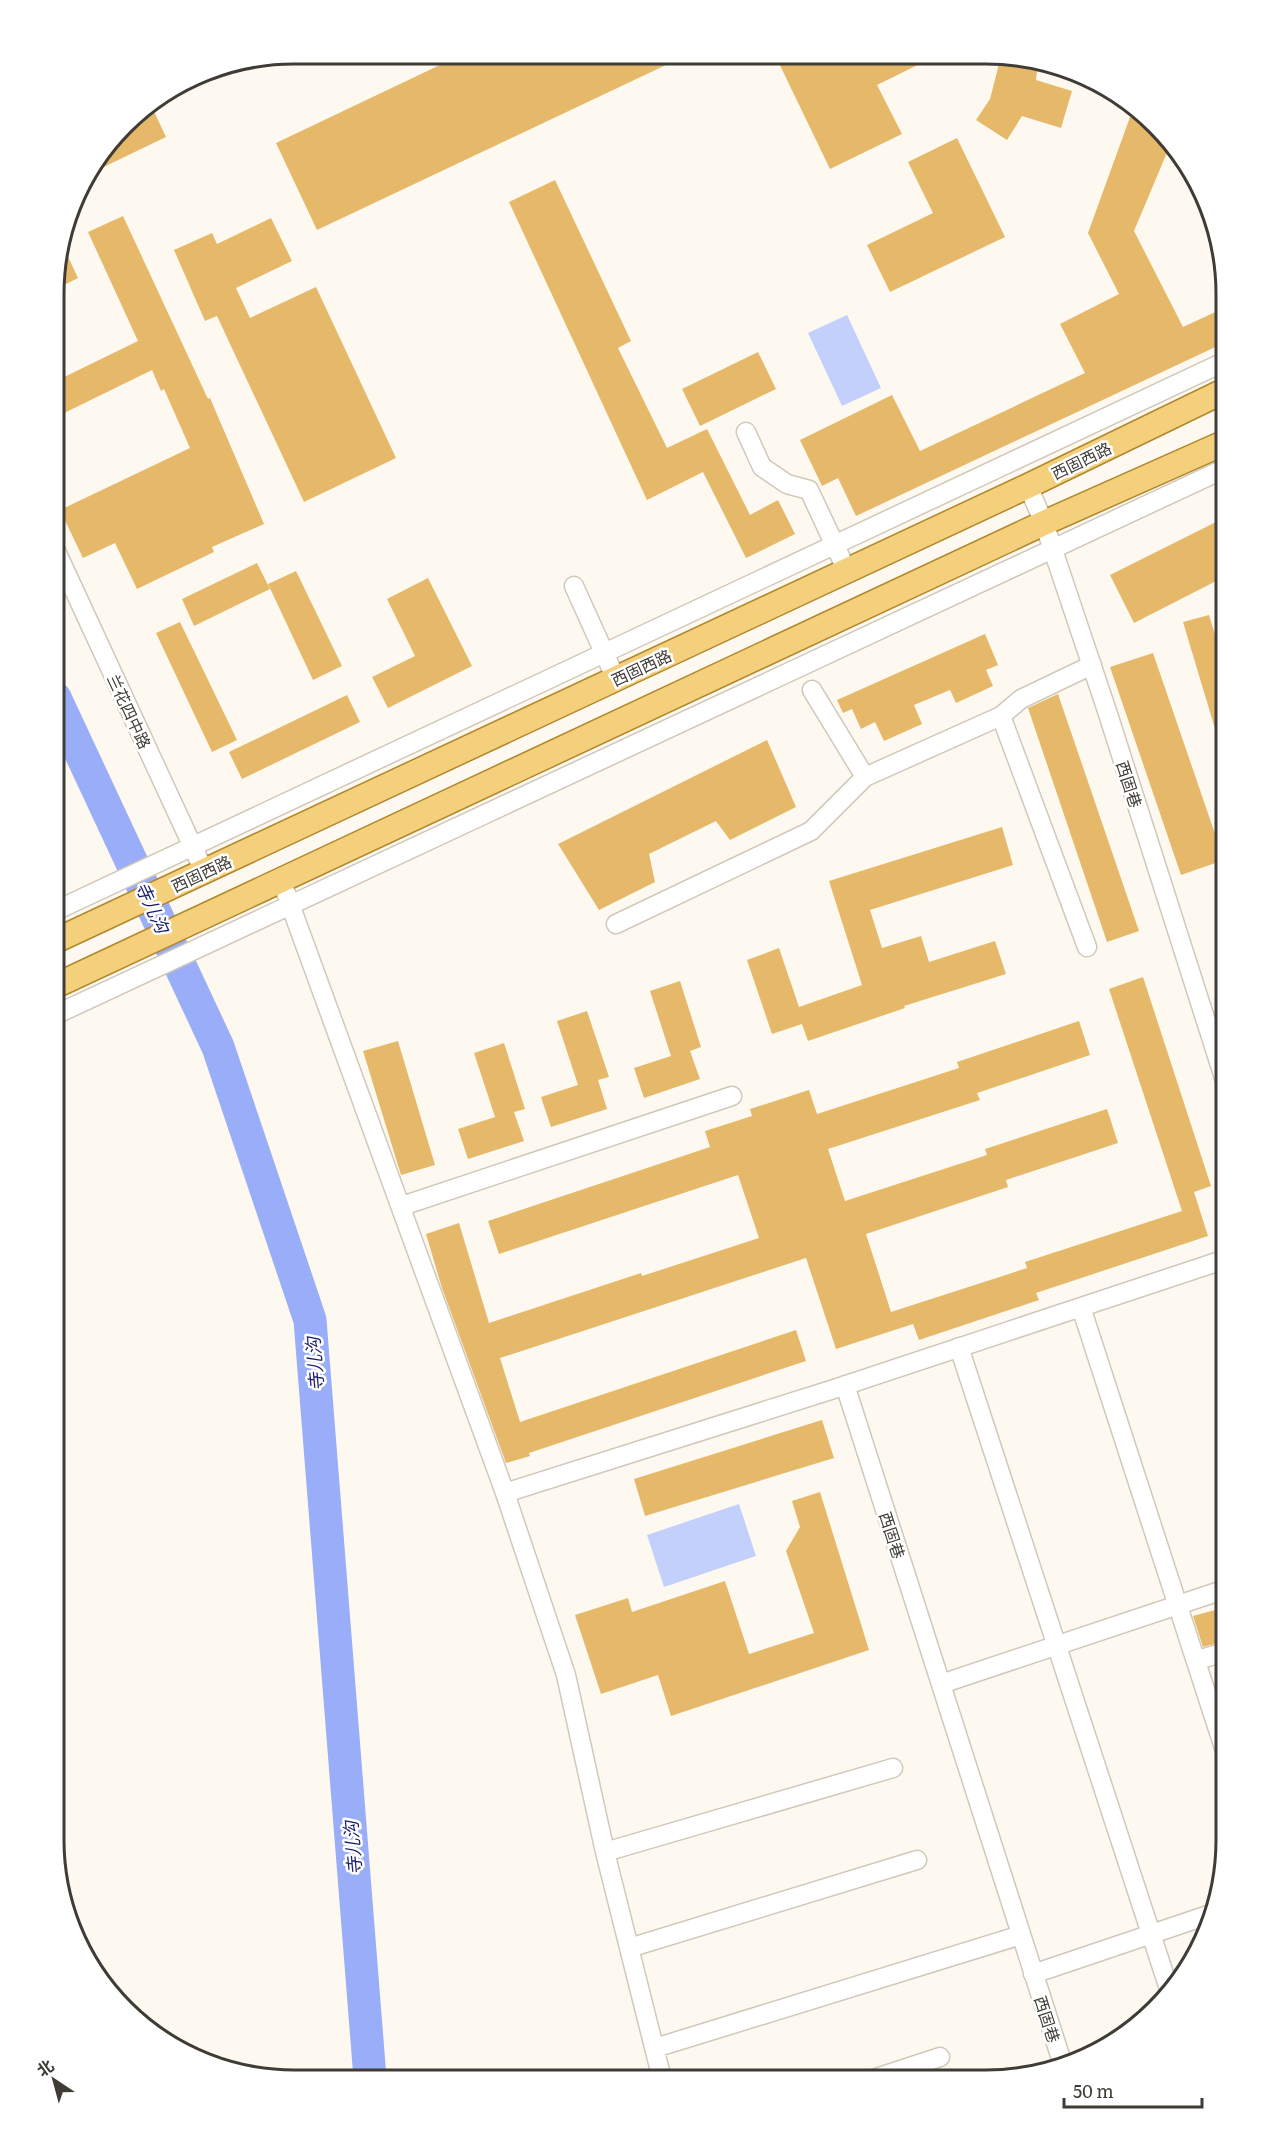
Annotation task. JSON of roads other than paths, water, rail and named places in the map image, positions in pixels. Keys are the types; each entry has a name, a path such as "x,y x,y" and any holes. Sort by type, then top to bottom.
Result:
{"main road":[{"name":"西固西路","path":"64,937 1028,486 1216,395"},
{"path":"64,982 1044,523 1216,446"}],"street":[{"path":"64,906 1216,366"},
{"path":"746,432 762,467 787,484 809,490 847,571"},
{"path":"64,1011 212,939 1216,473"},
{"name":"西固巷","path":"1028,486 1044,523 1092,665 1216,1053"},
{"name":"兰花四中路","path":"64,568 192,846 195,876"},
{"path":"574,586 616,679"},
{"path":"616,924 811,831 865,777 1001,716 1021,699 1092,665"},
{"path":"812,690 865,777"},
{"path":"1001,716 1087,947"},
{"path":"281,880 505,1492 566,1676 605,1852 660,2070"},
{"path":"402,1206 732,1096"},
{"path":"505,1492 845,1385 1216,1262"},
{"path":"1082,1307 1216,1720"},
{"path":"959,1347 1166,1981"},
{"name":"西固巷","path":"845,1385 1060,2057"},
{"path":"941,1684 1216,1592"},
{"path":"1197,1660 1216,1655"},
{"path":"605,1852 893,1768"},
{"path":"629,1948 917,1860"},
{"name":"西固巷","path":"1033,1974 1202,1917"},
{"path":"655,2048 1021,1935"},
{"path":"899,2070 940,2056"}],"waterway":[{"name":"寺儿沟","path":"64,717 218,1047 310,1320 369,2070"}]}
